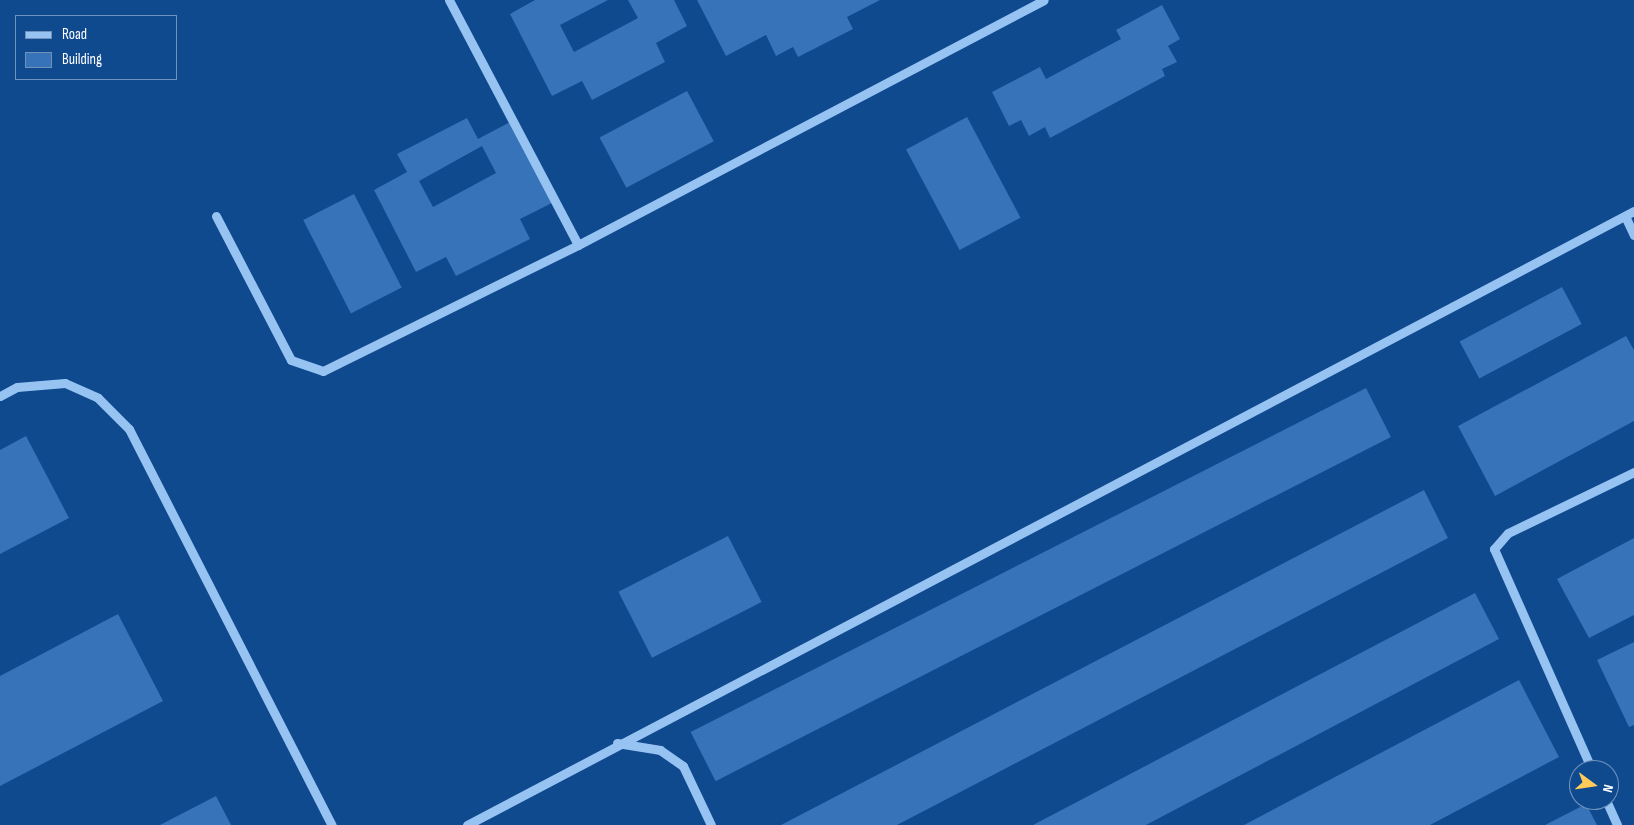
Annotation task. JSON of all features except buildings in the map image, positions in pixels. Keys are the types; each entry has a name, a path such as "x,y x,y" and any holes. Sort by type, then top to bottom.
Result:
{"lane":[{"path":"449,0 578,245"},
{"path":"216,216 291,360 323,371 578,245 1044,0"},
{"path":"467,825 617,743 1634,212"},
{"path":"1625,216 1634,235"},
{"path":"0,396 17,387 65,383 98,398 129,430 332,825"},
{"path":"1588,760 1494,549 1508,533 1634,472"},
{"path":"617,743 660,750 683,766 711,825"},
{"path":"1610,810 1617,825"}]}
